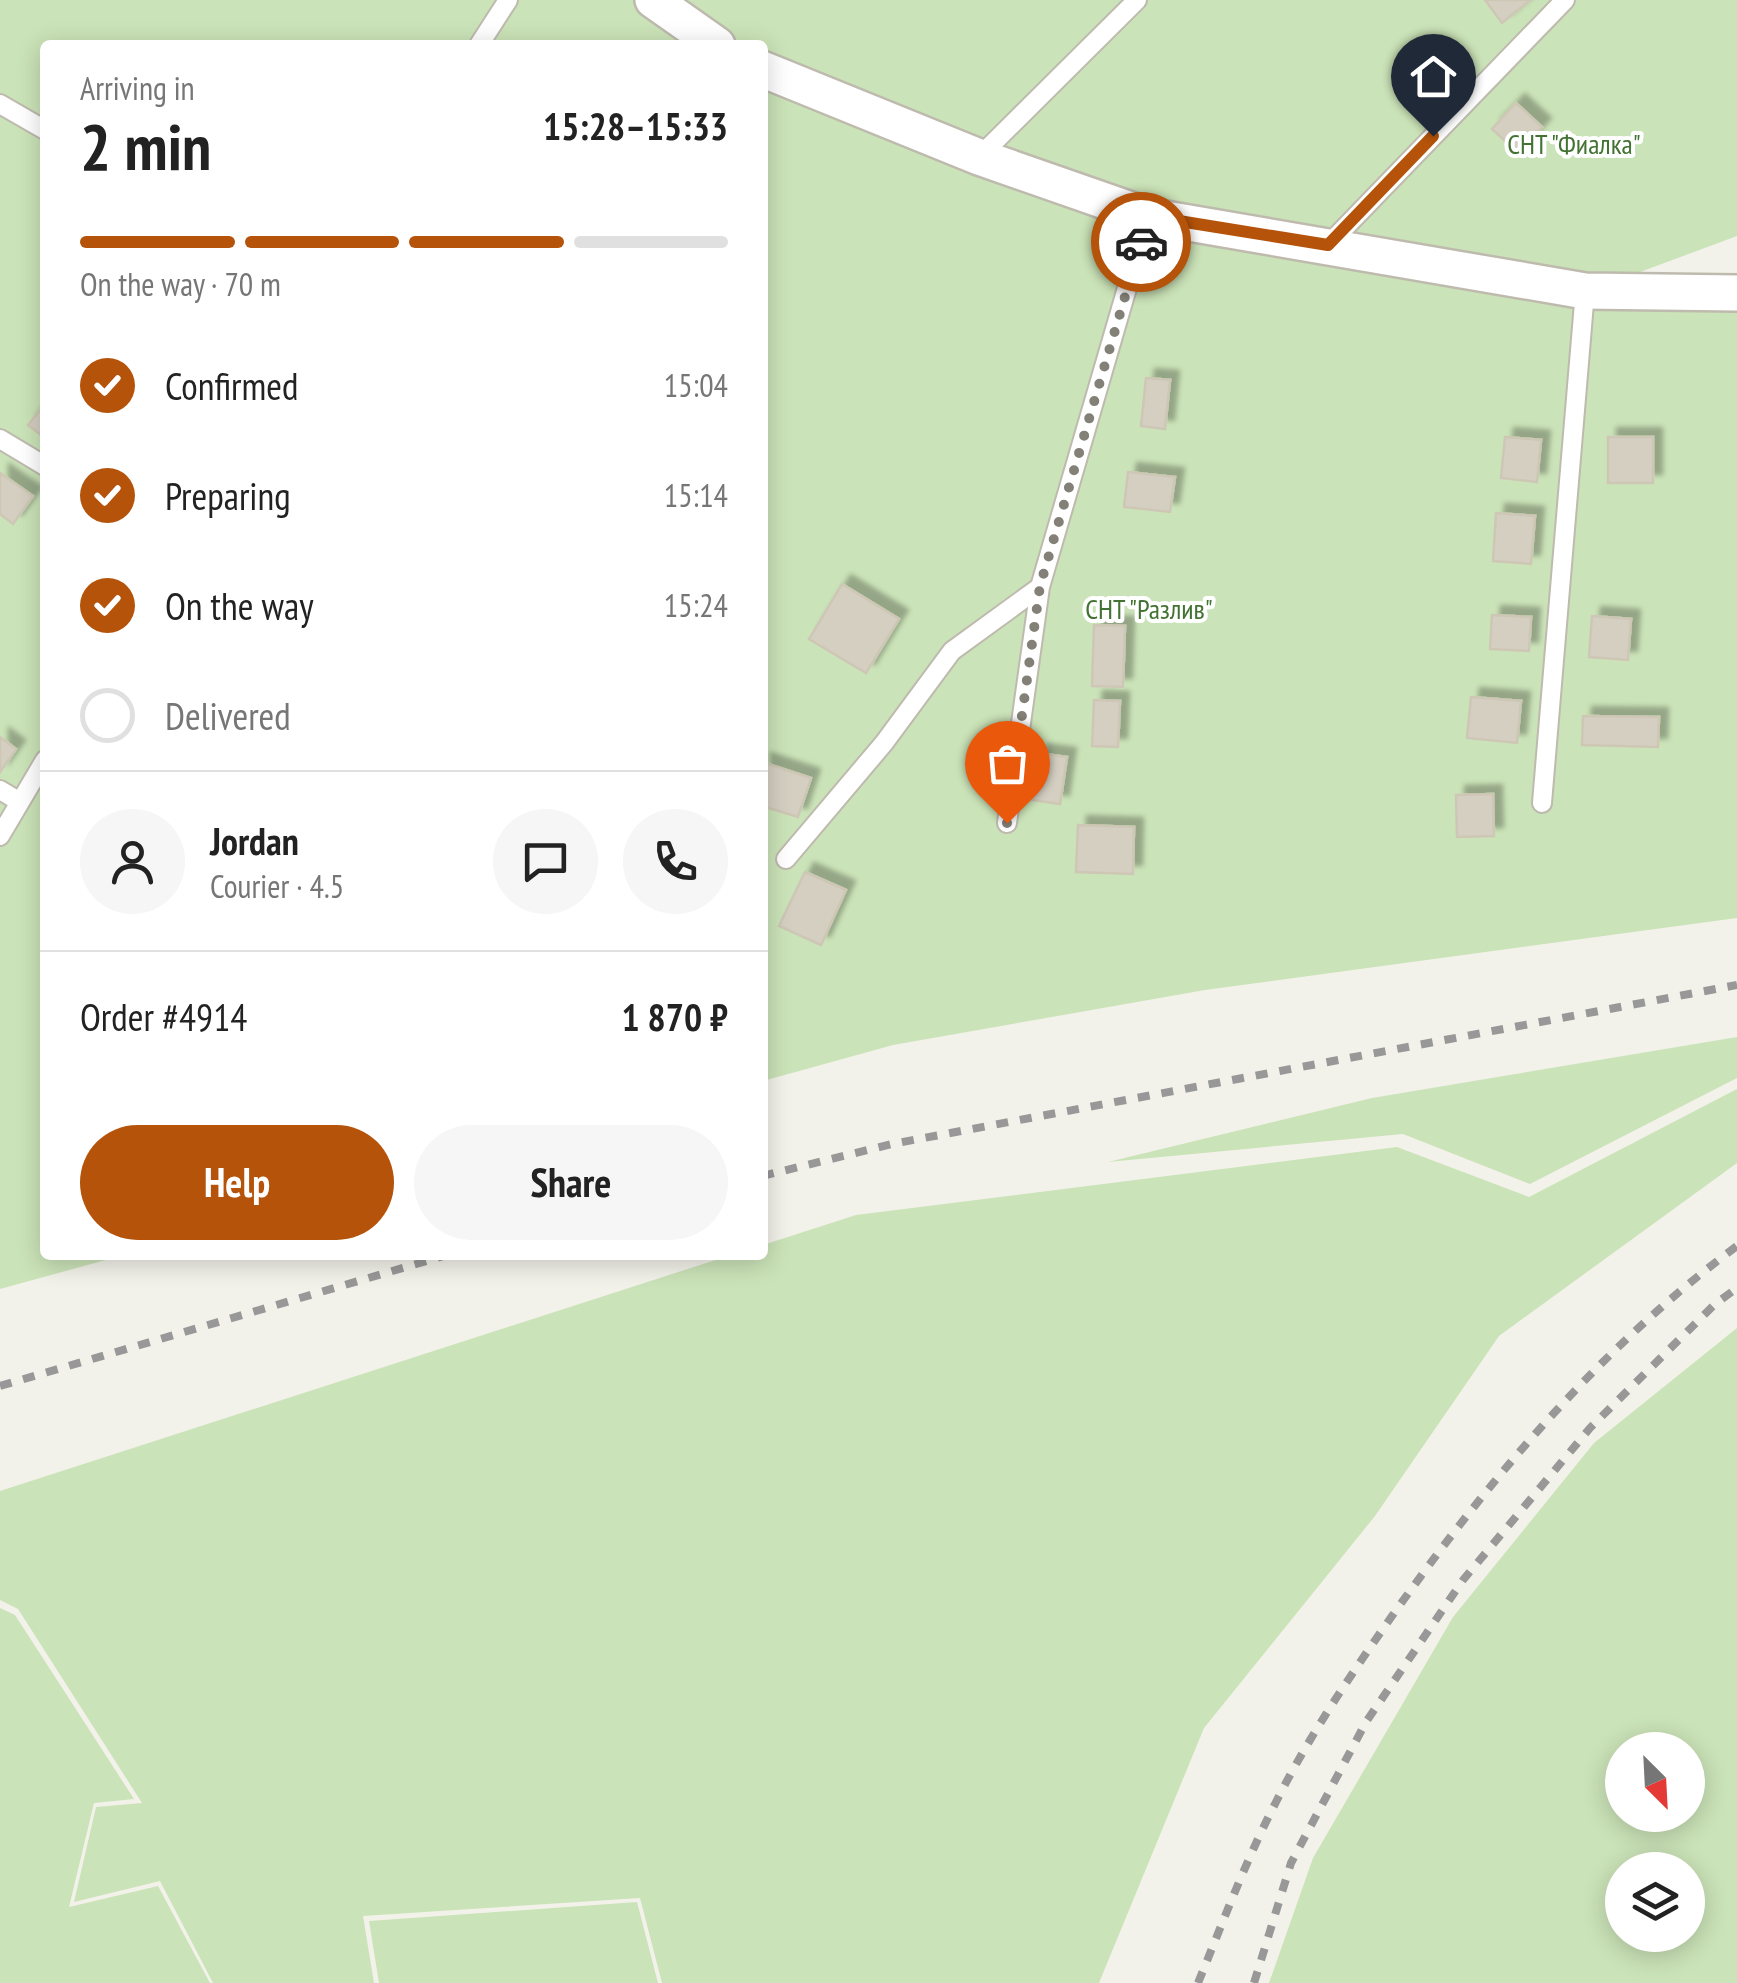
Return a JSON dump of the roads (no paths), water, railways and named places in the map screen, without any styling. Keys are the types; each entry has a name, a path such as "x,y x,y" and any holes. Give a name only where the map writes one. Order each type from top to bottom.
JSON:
{"street":[{"path":"673,5 712,40"},
{"path":"768,71 979,157 1148,216 1585,292 1737,293"}],"lane":[{"path":"483,40 508,0"},
{"path":"979,157 1136,0"},
{"path":"1328,245 1565,0"},
{"path":"0,104 40,127"},
{"path":"1007,823 1040,586 1148,216"},
{"path":"1542,802 1585,292"},
{"path":"0,440 40,463"},
{"path":"786,859 834,806 952,651 1040,586"},
{"path":"0,836 40,768"},
{"path":"0,790 20,802"}],"railway":[{"path":"768,1175 892,1144 1737,985"},
{"path":"1198,1983 1245,1869 1289,1778 1346,1684 1429,1565 1508,1465 1594,1371 1687,1285 1737,1246"},
{"path":"0,1386 430,1260"},
{"path":"1254,1983 1291,1863 1366,1722 1463,1580 1590,1428 1715,1304 1737,1288"}],"park label":[{"name":"СНТ \"Фиалка\"","path":"1574,144"},
{"name":"СНТ \"Разлив\"","path":"1149,609"}]}
